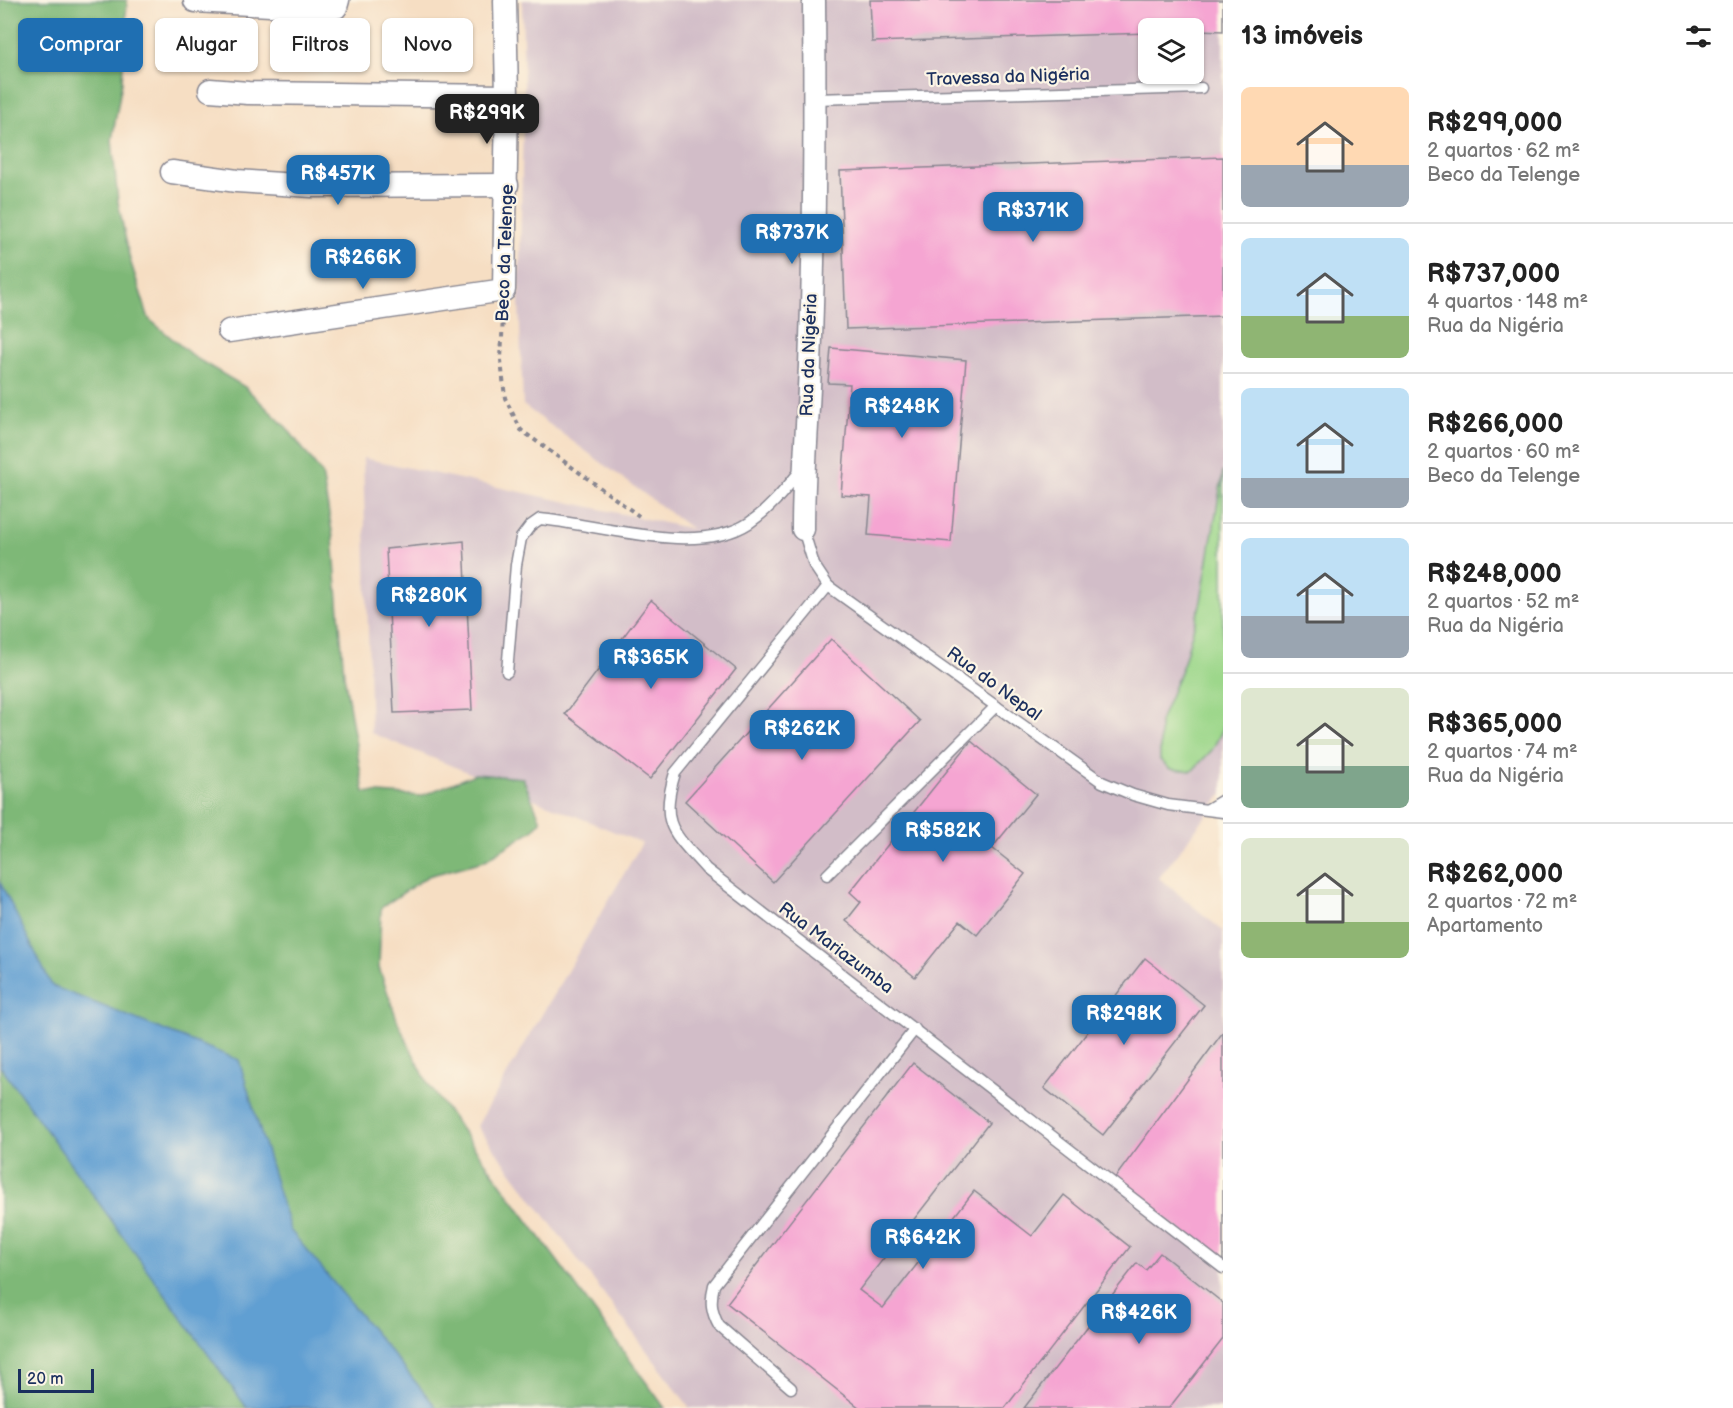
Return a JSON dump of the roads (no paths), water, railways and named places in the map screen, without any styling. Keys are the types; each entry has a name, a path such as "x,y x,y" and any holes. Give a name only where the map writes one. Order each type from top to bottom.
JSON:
{"street":[{"path":"195,1 325,8 336,7 338,0"},
{"name":"Beco da Telenge","path":"228,331 504,290 507,185 505,0"},
{"name":"Rua da Nigéria","path":"803,529 803,468 810,367 815,99 814,0"},
{"path":"210,90 248,93 507,96"},
{"path":"172,172 237,181 312,186 507,185"}],"lane":[{"name":"Travessa da Nigéria","path":"815,99 1201,88"},
{"path":"507,672 516,565 521,538 530,526 540,519 672,539 716,534 747,524 772,505 803,468"},
{"name":"Rua do Nepal","path":"803,529 814,565 828,586 1102,782 1133,795 1168,805 1223,812"},
{"name":"Rua Mariazumba","path":"828,586 675,773 667,798 668,818 676,835 706,869 1223,1268"},
{"path":"827,875 996,705"},
{"path":"1208,809 1223,800"},
{"path":"790,1388 719,1326 712,1314 710,1298 714,1286 915,1029"}],"water":[{"path":"0,882 52,986 239,1060 290,1230 437,1408 247,1408 0,1066"}]}
